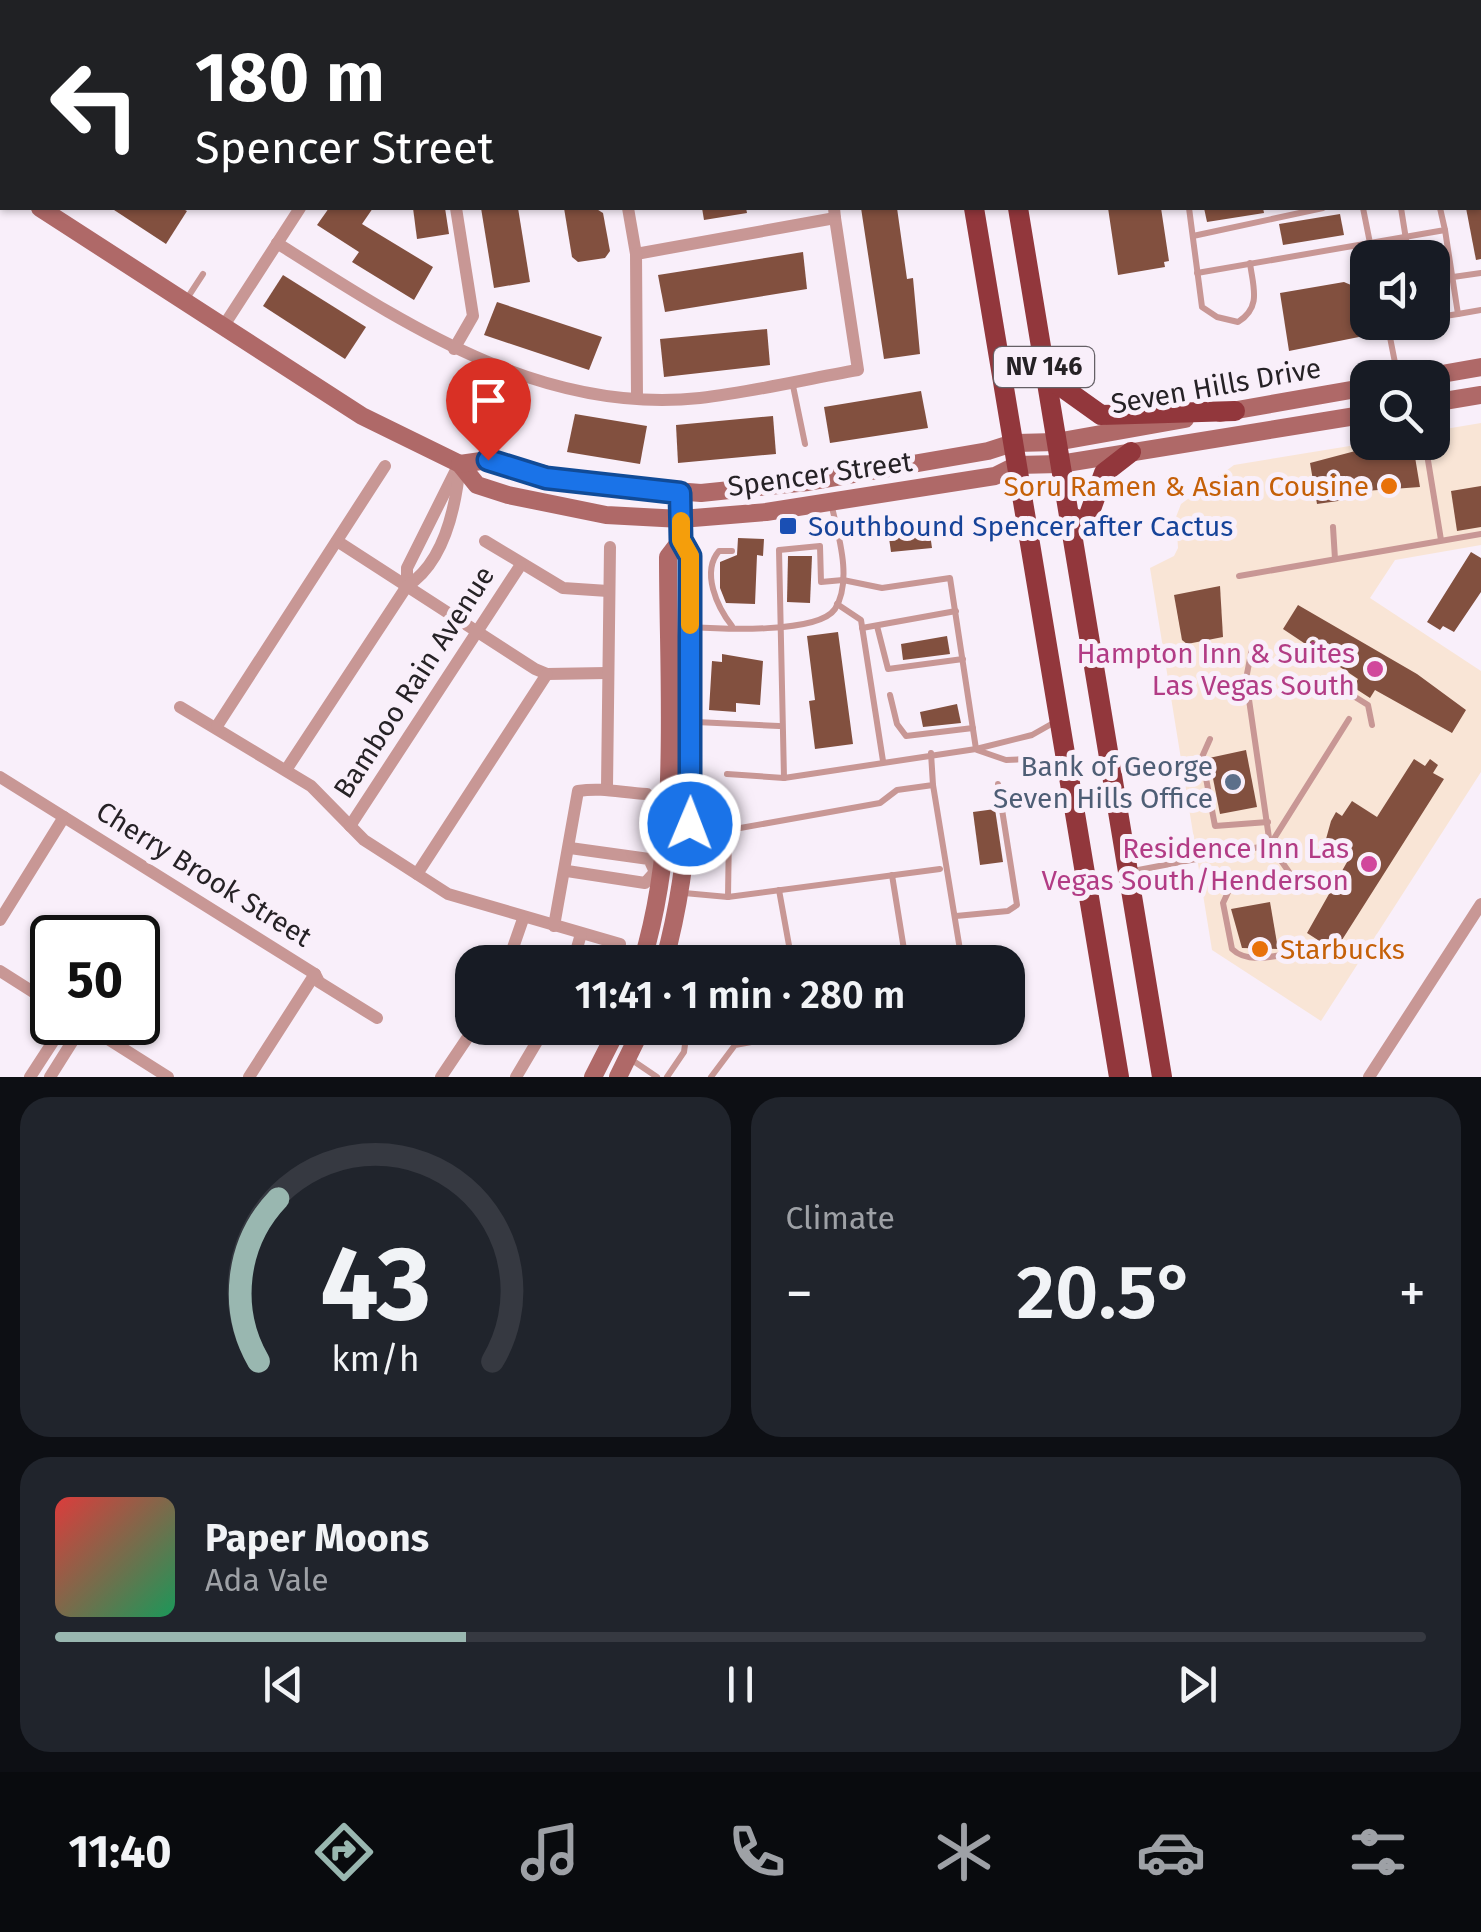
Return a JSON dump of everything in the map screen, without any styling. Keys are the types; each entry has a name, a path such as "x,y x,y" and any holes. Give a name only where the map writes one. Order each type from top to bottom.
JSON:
{"highway":[{"name":"NV 146","path":"974,210 1119,1077"},
{"name":"NV 146","path":"1018,210 1162,1077"},
{"path":"1045,375 1102,416 1234,411"},
{"path":"1069,516 1086,523 1100,480 1131,452"}],"main road":[{"name":"Spencer Street","path":"43,210 362,416 460,464 477,484 538,502 606,515 681,506 988,452 1013,443"},
{"path":"1450,373 1481,367"},
{"name":"Seven Hills Drive","path":"1013,443 1056,442 1350,390"},
{"path":"1450,401 1481,395"},
{"name":"Seven Hills Drive","path":"1018,464 1060,464 1350,417"},
{"name":"Spencer Street","path":"460,464 488,460 546,478 681,506 831,502 995,476 1018,464"},
{"path":"668,945 681,893 691,792 690,556 681,540 681,506"},
{"path":"645,945 659,872 668,558 681,540"},
{"path":"668,650 676,671 680,715 690,721"},
{"path":"659,872 674,858 682,807 691,792"},
{"path":"659,872 670,887 663,945"},
{"path":"593,1077 609,1045"},
{"path":"623,1068 634,1045"}],"street":[{"path":"223,326 299,210"},
{"path":"454,349 473,316 456,210"},
{"path":"628,210 636,254 637,397"},
{"path":"277,243 454,349 545,383 592,394 697,398 858,370 834,213 636,254"},
{"path":"407,586 408,568 460,464"},
{"path":"286,770 407,586 421,577 457,501 460,464"},
{"path":"217,726 385,466"},
{"path":"337,541 547,674 608,672"},
{"path":"485,541 520,566 563,588 608,591"},
{"path":"607,786 610,547"},
{"name":"Bamboo Rain Avenue","path":"350,826 520,566"},
{"path":"417,874 547,674"},
{"path":"180,707 311,786 350,826 417,874 466,901 620,944"},
{"name":"Cherry Brook Street","path":"0,777 316,974 320,982 377,1018"},
{"path":"554,926 567,871 578,791 607,786 619,793 647,794"},
{"path":"0,920 64,817"},
{"path":"567,871 646,882 659,872 650,859 570,848"},
{"path":"1368,1077 1481,904"},
{"path":"514,945 523,919"},
{"path":"578,945 582,934"},
{"path":"0,972 30,990"},
{"path":"249,1077 316,974"},
{"path":"30,1077 50,1045"},
{"path":"54,1072 70,1045"},
{"path":"111,1045 168,1077"},
{"path":"441,1077 463,1045"},
{"path":"516,1077 535,1045"}],"lane":[{"path":"1189,210 1202,307 1217,317 1238,322 1256,303 1250,262"},
{"path":"1192,236 1315,210"},
{"path":"1363,210 1370,240"},
{"path":"1401,210 1407,240"},
{"path":"1440,210 1458,314"},
{"path":"1377,240 1445,230"},
{"path":"1198,273 1350,244"},
{"path":"185,301 202,274"},
{"path":"1452,278 1481,274"},
{"path":"1450,315 1481,310"},
{"path":"792,381 805,444"},
{"path":"1427,460 1441,540"},
{"path":"690,626 780,626 826,618 837,604 843,580 831,502"},
{"path":"1333,527 1335,559"},
{"path":"427,531 443,536"},
{"path":"1239,576 1481,534"},
{"path":"784,778 779,550 820,546 821,582 843,580 882,588 950,578 976,749"},
{"path":"732,551 719,550 713,559 714,600 732,627"},
{"path":"837,604 861,620 883,761"},
{"path":"862,628 956,612"},
{"path":"876,626 888,669 963,659"},
{"path":"1252,648 1246,679 1270,844 1289,872"},
{"path":"1327,694 1347,692 1368,705 1372,724"},
{"path":"890,695 897,724 906,736 973,728"},
{"path":"1128,872 1270,844 1349,719"},
{"path":"726,774 784,778 976,749 1032,734 1059,720"},
{"path":"690,721 780,726"},
{"path":"1210,738 1202,757 1215,826 1268,822"},
{"path":"976,749 1006,760 1031,759 1069,776"},
{"path":"931,753 960,945"},
{"path":"728,897 729,830 880,804 897,790 933,784"},
{"path":"956,916 1008,911 1017,905 998,784"},
{"path":"606,877 610,854"},
{"path":"681,893 728,897 940,869"},
{"path":"892,876 903,945"},
{"path":"1230,888 1223,903 1232,949 1237,954 1247,959 1303,951"},
{"path":"779,890 789,945"},
{"path":"667,1077 685,1045"},
{"path":"711,1077 736,1045"},
{"path":"42,1057 54,1072"},
{"path":"623,1068 657,1077"}],"shaded area":[{"path":"1481,423 1481,545 1395,560 1370,598 1481,671 1481,772 1321,1021 1212,950 1150,568 1174,556 1178,548 1176,517 1181,504 1234,465 1350,446 1350,460 1450,460 1450,428"}],"building":[{"path":"114,210 187,211 166,244"},
{"path":"328,210 372,210 362,224 433,267 414,300 352,262 359,252 317,225"},
{"path":"413,210 445,210 449,234 417,239"},
{"path":"481,210 518,210 530,282 494,288"},
{"path":"564,210 603,213 610,251 605,258 578,262 572,257"},
{"path":"702,210 747,213 704,220"},
{"path":"861,210 897,210 907,279 913,278 920,354 884,359"},
{"path":"1108,210 1161,210 1169,261 1164,262 1165,267 1118,275"},
{"path":"1204,210 1264,213 1207,222"},
{"path":"1466,210 1481,210 1481,259 1476,260"},
{"path":"1340,214 1344,235 1283,245 1279,224"},
{"path":"803,252 807,289 665,312 658,275"},
{"path":"283,275 366,327 345,359 263,306"},
{"path":"1344,282 1350,285 1350,339 1289,351 1280,293"},
{"path":"497,302 602,337 589,370 484,335"},
{"path":"767,329 770,365 664,377 660,339"},
{"path":"921,391 928,428 830,443 824,407"},
{"path":"575,414 647,426 640,464 567,452"},
{"path":"773,416 776,454 678,463 676,425"},
{"path":"1350,452 1350,460 1416,460 1420,487 1351,492 1352,499 1317,504 1310,463"},
{"path":"1481,486 1481,527 1457,531 1451,491"},
{"path":"929,527 932,548 891,552 888,531"},
{"path":"738,538 764,539 763,556 757,555 755,604 726,603 720,588 720,562 737,555"},
{"path":"1471,552 1481,558 1481,592 1454,632 1443,626 1440,630 1427,622"},
{"path":"788,556 812,556 810,603 787,602"},
{"path":"1220,586 1223,637 1187,644 1182,640 1174,595"},
{"name":"Hampton Inn & Suites Las Vegas South","path":"1298,605 1417,674 1466,710 1452,733 1375,690 1370,698 1353,687 1358,679 1283,629"},
{"path":"838,632 853,744 815,749 809,701 815,700 807,636"},
{"path":"947,636 950,654 903,660 901,644"},
{"path":"722,654 763,661 760,705 736,703 736,712 709,710 712,661 722,662"},
{"path":"957,704 961,723 923,727 920,712"},
{"name":"Bank of George Seven Hills Office","path":"1246,750 1257,807 1220,814 1209,758"},
{"name":"Residence Inn Las Vegas South/Henderson","path":"1414,759 1425,766 1430,759 1438,765 1433,773 1444,779 1335,951 1307,933 1351,855 1326,839 1331,821 1336,812 1342,816 1352,801 1377,817"},
{"path":"995,809 1003,862 980,865 973,812"},
{"path":"1270,902 1278,949 1242,948 1231,909"}],"slow traffic":[{"path":"681,521 681,540 690,556 690,625"}],"place":[{"name":"Soru Ramen & Asian Cousine","path":"1389,486"},
{"name":"Southbound Spencer after Cactus","path":"788,526"},
{"name":"Hampton Inn & Suites Las Vegas South","path":"1375,669"},
{"name":"Bank of George Seven Hills Office","path":"1233,782"},
{"name":"Residence Inn Las Vegas South/Henderson","path":"1369,864"},
{"name":"Starbucks","path":"1260,949"}],"route":[{"path":"488,460 546,478 680,493 681,540 690,556 690,824"}]}
